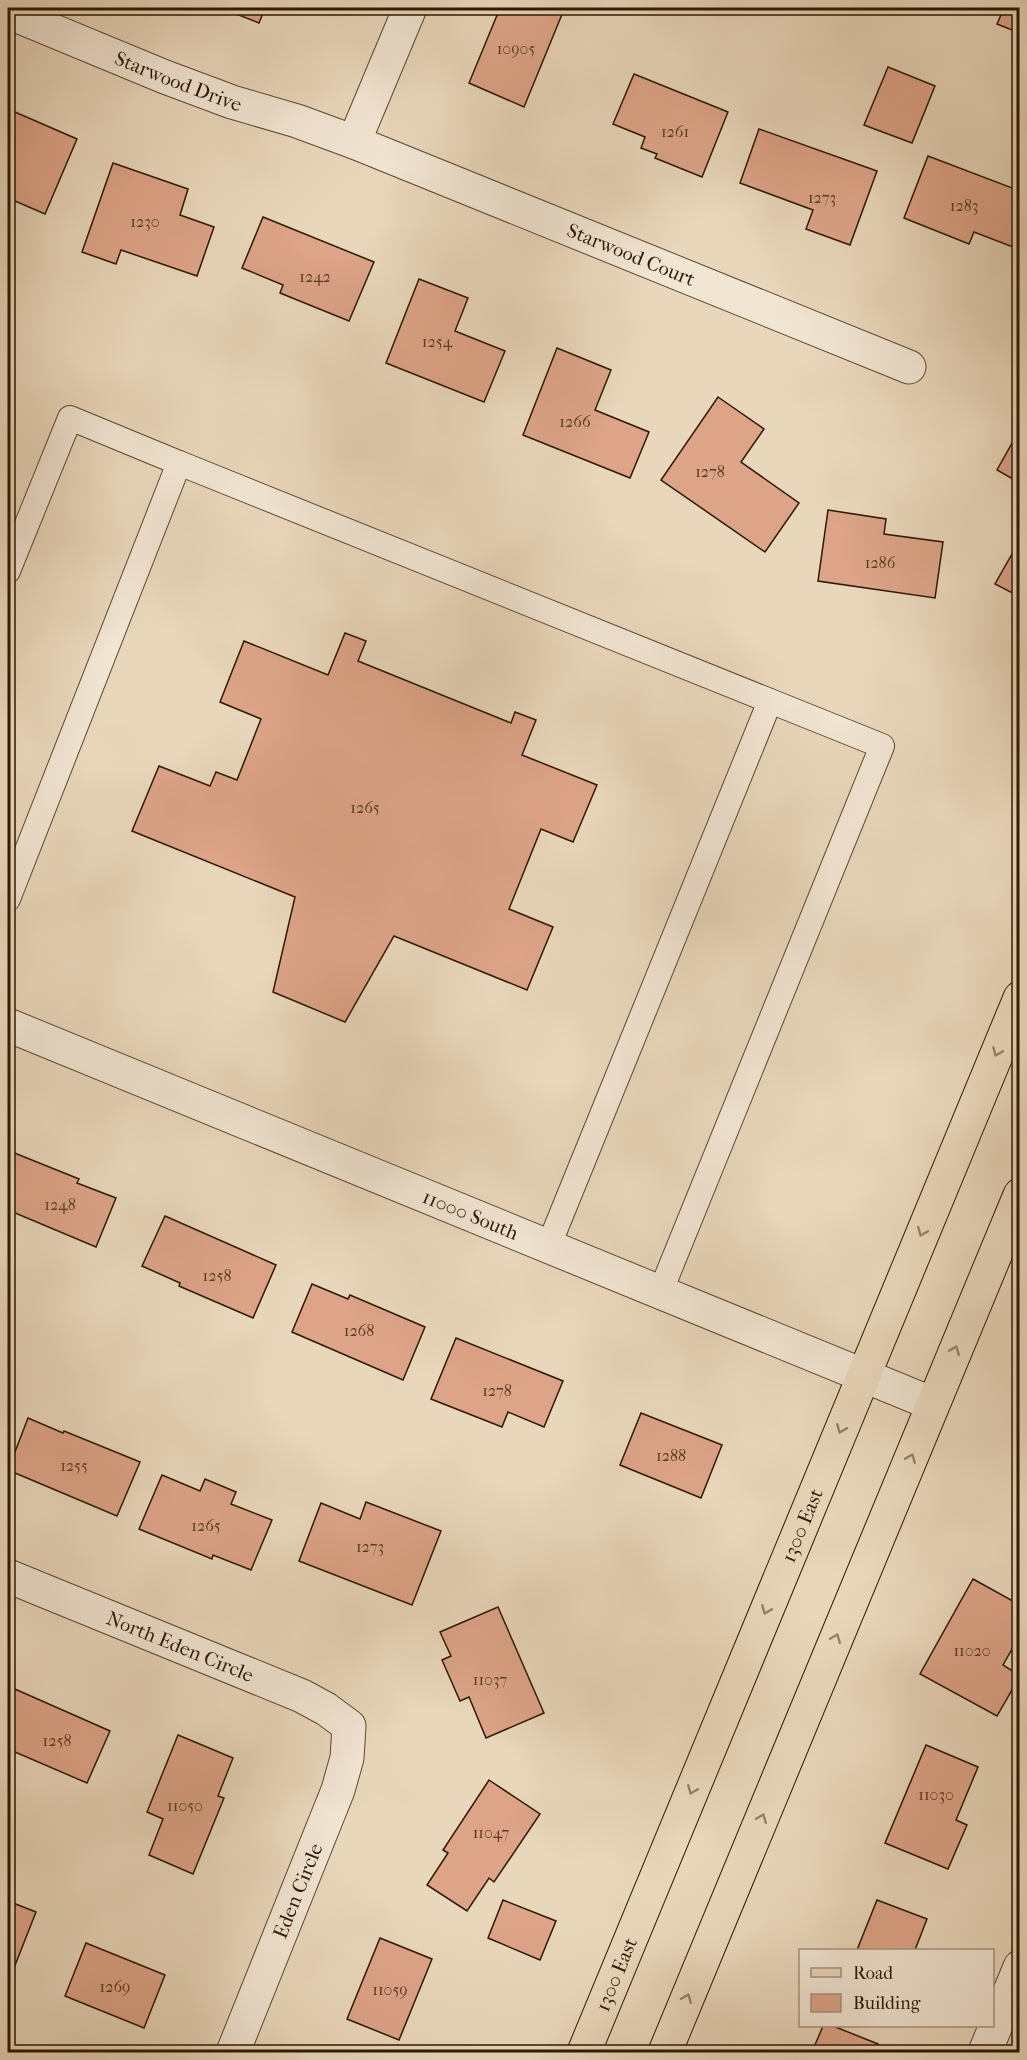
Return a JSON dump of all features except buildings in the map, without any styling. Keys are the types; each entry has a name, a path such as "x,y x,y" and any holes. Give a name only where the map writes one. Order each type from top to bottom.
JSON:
{"main road":[{"name":"1300 East","path":"584,2052 1020,998"},
{"path":"665,2052 1020,1195"}],"street":[{"path":"354,142 410,8"},
{"name":"Starwood Drive","path":"8,12 176,81 354,142"},
{"name":"Starwood Court","path":"354,142 909,367"},
{"name":"11000 South","path":"8,1025 933,1404"},
{"name":"North Eden Circle","path":"8,1576 302,1696 326,1709 349,1726"},
{"name":"Eden Circle","path":"233,2052 338,1790 347,1758 349,1726"},
{"path":"985,2052 1020,1967"}],"lane":[{"path":"8,571 70,418 882,746 660,1293"},
{"path":"8,900 178,462"},
{"path":"549,1245 770,701"}],"path":[{"path":"1020,1396 1018,1406 1020,1415"}]}
